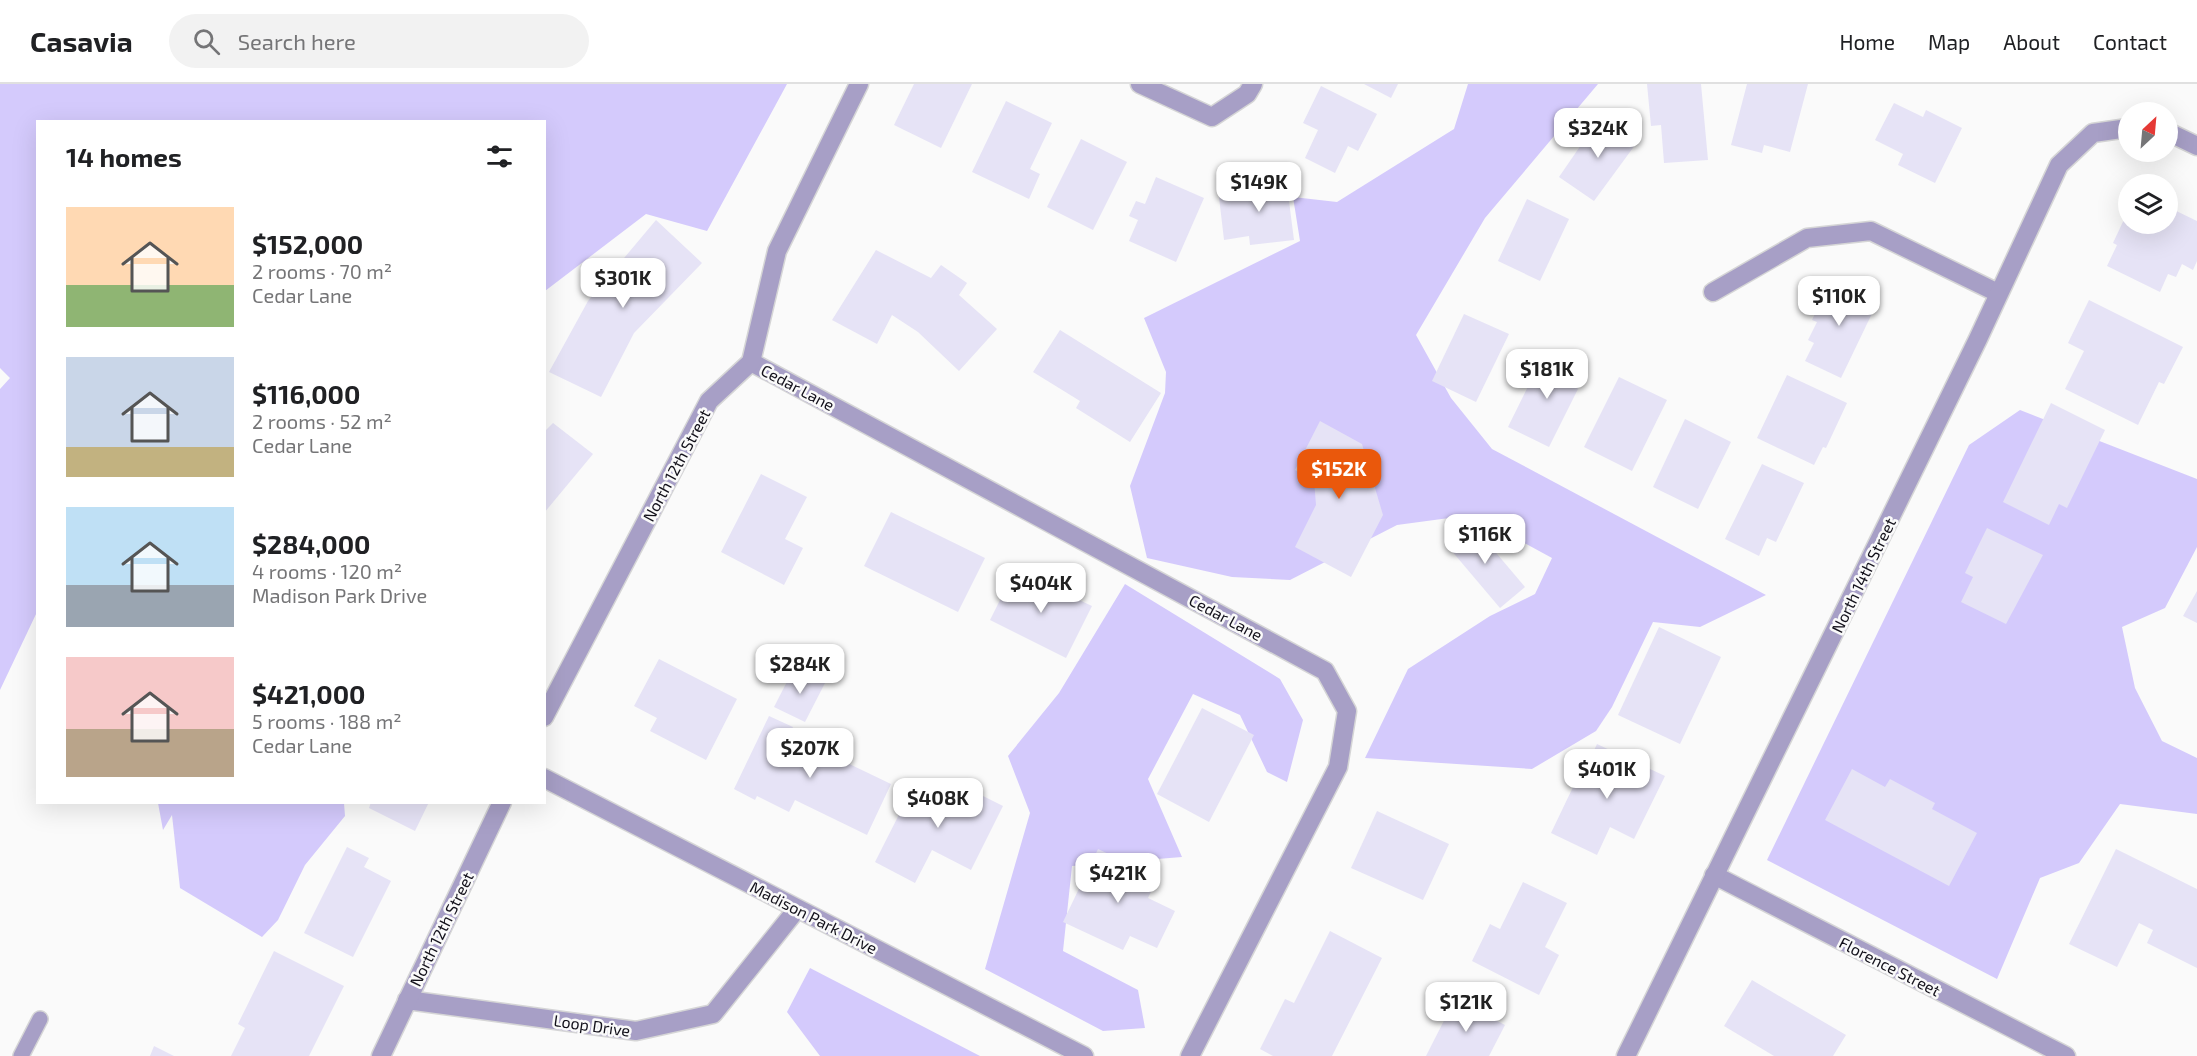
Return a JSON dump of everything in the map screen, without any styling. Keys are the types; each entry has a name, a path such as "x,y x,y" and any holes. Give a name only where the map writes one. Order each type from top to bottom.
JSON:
{"street":[{"path":"751,362 777,251 859,84"},
{"path":"1140,84 1212,117 1247,93 1253,84"},
{"name":"North 14th Street","path":"1626,1056 1978,339 2059,165 2093,133 2118,129"},
{"path":"2178,137 2197,146"},
{"path":"1713,292 1807,238 1871,231 1998,293"},
{"name":"North 12th Street","path":"546,713 709,401 751,362"},
{"name":"Cedar Lane","path":"751,362 1325,671 1347,711 1338,767 1190,1056"},
{"name":"Madison Park Drive","path":"546,779 1084,1056"},
{"name":"North 12th Street","path":"381,1056 501,804"},
{"name":"Florence Street","path":"1714,875 2066,1056"},
{"name":"Loop Drive","path":"407,1000 636,1031 713,1014 797,909"}],"lane":[{"path":"21,1056 40,1018"}],"shaded area":[{"path":"0,84 787,84 707,231 646,214 546,290 546,120 36,120 36,614 0,690 0,389 10,378 0,368"},
{"path":"1468,84 1598,84 1485,218 1416,335 1451,398 1492,449 1766,595 1700,627 1653,622 1612,707 1596,731 1532,769 1365,758 1408,669 1490,616 1535,594 1552,558 1488,523 1464,516 1397,525 1290,580 1232,577 1147,558 1130,486 1165,393 1166,372 1144,318 1300,241 1293,197 1337,202 1454,129"},
{"path":"2020,410 2197,479 2197,547 2165,608 2122,627 2135,688 2162,741 2197,758 2197,814 2120,804 2079,863 2040,878 1997,979 1767,860 1969,445"},
{"path":"1125,584 1280,679 1303,720 1287,782 1267,772 1240,715 1193,694 1148,779 1182,857 1072,866 1063,951 1138,990 1145,1028 1103,1031 985,969 1030,813 1008,756 1059,693"},
{"path":"158,804 344,804 345,816 305,865 278,920 262,937 180,888 172,815 163,830"},
{"path":"810,968 980,1056 820,1056 787,1012"}],"building":[{"path":"914,84 972,84 941,148 894,125"},
{"path":"1364,84 1398,84 1391,98"},
{"path":"1647,84 1701,84 1708,160 1664,163 1661,125 1651,126"},
{"path":"1747,84 1808,84 1790,152 1764,145 1762,153 1731,145"},
{"path":"1321,86 1377,114 1358,151 1348,146 1335,173 1305,158 1318,130 1303,123"},
{"path":"1006,101 1052,123 1030,169 1040,174 1029,199 972,172"},
{"path":"1894,103 1923,117 1926,110 1962,128 1935,183 1898,165 1903,154 1875,140"},
{"path":"1601,116 1638,141 1594,201 1559,177"},
{"path":"1081,139 1127,162 1093,230 1047,207"},
{"path":"1156,177 1204,198 1176,262 1129,241 1138,220 1129,216 1136,201 1145,204"},
{"path":"1286,178 1294,240 1250,245 1249,236 1224,240 1219,197 1246,193 1245,183"},
{"path":"1527,199 1569,219 1540,281 1498,261"},
{"path":"2178,212 2197,221 2197,261 2193,270 2182,264 2176,277 2168,274 2160,292 2107,266 2117,245 2113,243 2118,232 2178,234"},
{"path":"656,220 702,263 634,333 601,397 549,372 588,301"},
{"path":"876,250 931,278 941,265 967,283 959,295 997,329 959,371 918,332 892,315 877,344 832,320"},
{"path":"1832,279 1878,301 1841,378 1805,361 1814,343 1808,340 1817,322 1812,320"},
{"path":"2089,300 2183,347 2164,384 2159,382 2138,425 2065,389 2084,351 2068,343"},
{"path":"1464,314 1509,334 1476,402 1432,381"},
{"path":"1060,330 1161,393 1130,442 1076,408 1080,401 1033,372"},
{"path":"1545,352 1584,372 1549,447 1508,427"},
{"path":"1787,375 1847,403 1826,448 1823,447 1814,465 1757,438"},
{"path":"1619,377 1667,400 1632,471 1584,447"},
{"path":"2051,403 2105,430 2067,508 2059,504 2049,525 2003,502"},
{"path":"1685,419 1731,442 1698,509 1653,487"},
{"path":"1320,421 1362,444 1383,515 1351,577 1295,547 1316,505 1314,480 1295,470"},
{"path":"553,423 593,454 546,511 546,430"},
{"path":"1762,464 1804,483 1776,542 1767,538 1759,556 1725,539"},
{"path":"761,474 807,497 785,539 803,548 784,585 721,552"},
{"path":"891,512 985,558 958,612 864,566"},
{"path":"1470,522 1525,587 1500,608 1445,543"},
{"path":"1987,528 2043,555 2006,624 1961,602 1973,577 1965,573"},
{"path":"1015,570 1092,606 1066,658 990,620"},
{"path":"2197,591 2197,623 2183,616"},
{"path":"1659,627 1721,657 1680,744 1618,715"},
{"path":"659,659 737,699 706,760 650,731 657,718 634,706"},
{"path":"794,668 825,683 805,722 774,707"},
{"path":"1202,708 1254,735 1209,822 1157,794"},
{"path":"769,716 793,727 789,735 891,784 867,835 795,800 789,812 757,796 755,800 734,789"},
{"path":"1597,744 1665,776 1634,839 1610,827 1597,855 1551,833 1574,785 1577,787"},
{"path":"1852,769 1885,787 1890,779 1935,803 1932,809 1977,833 1949,886 1825,820"},
{"path":"916,781 948,797 955,782 1003,806 971,870 932,850 915,883 875,862"},
{"path":"370,804 428,804 415,831 369,808"},
{"path":"1377,811 1449,844 1423,900 1351,868"},
{"path":"347,847 369,858 364,867 391,881 353,957 304,933"},
{"path":"1098,849 1158,877 1148,898 1175,911 1157,948 1130,936 1123,950 1063,922"},
{"path":"2116,849 2197,889 2197,968 2147,943 2153,930 2139,923 2117,967 2069,944"},
{"path":"1523,882 1567,903 1545,947 1559,955 1539,995 1472,961 1490,924 1500,929"},
{"path":"1330,931 1382,958 1332,1056 1273,1056 1260,1049 1285,999 1294,1003"},
{"path":"274,951 344,986 309,1056 231,1056 245,1028 238,1024"},
{"path":"1752,980 1846,1035 1833,1056 1774,1056 1724,1026"},
{"path":"1455,999 1505,1025 1489,1056 1426,1056"},
{"path":"154,1046 174,1056 150,1056"}]}
